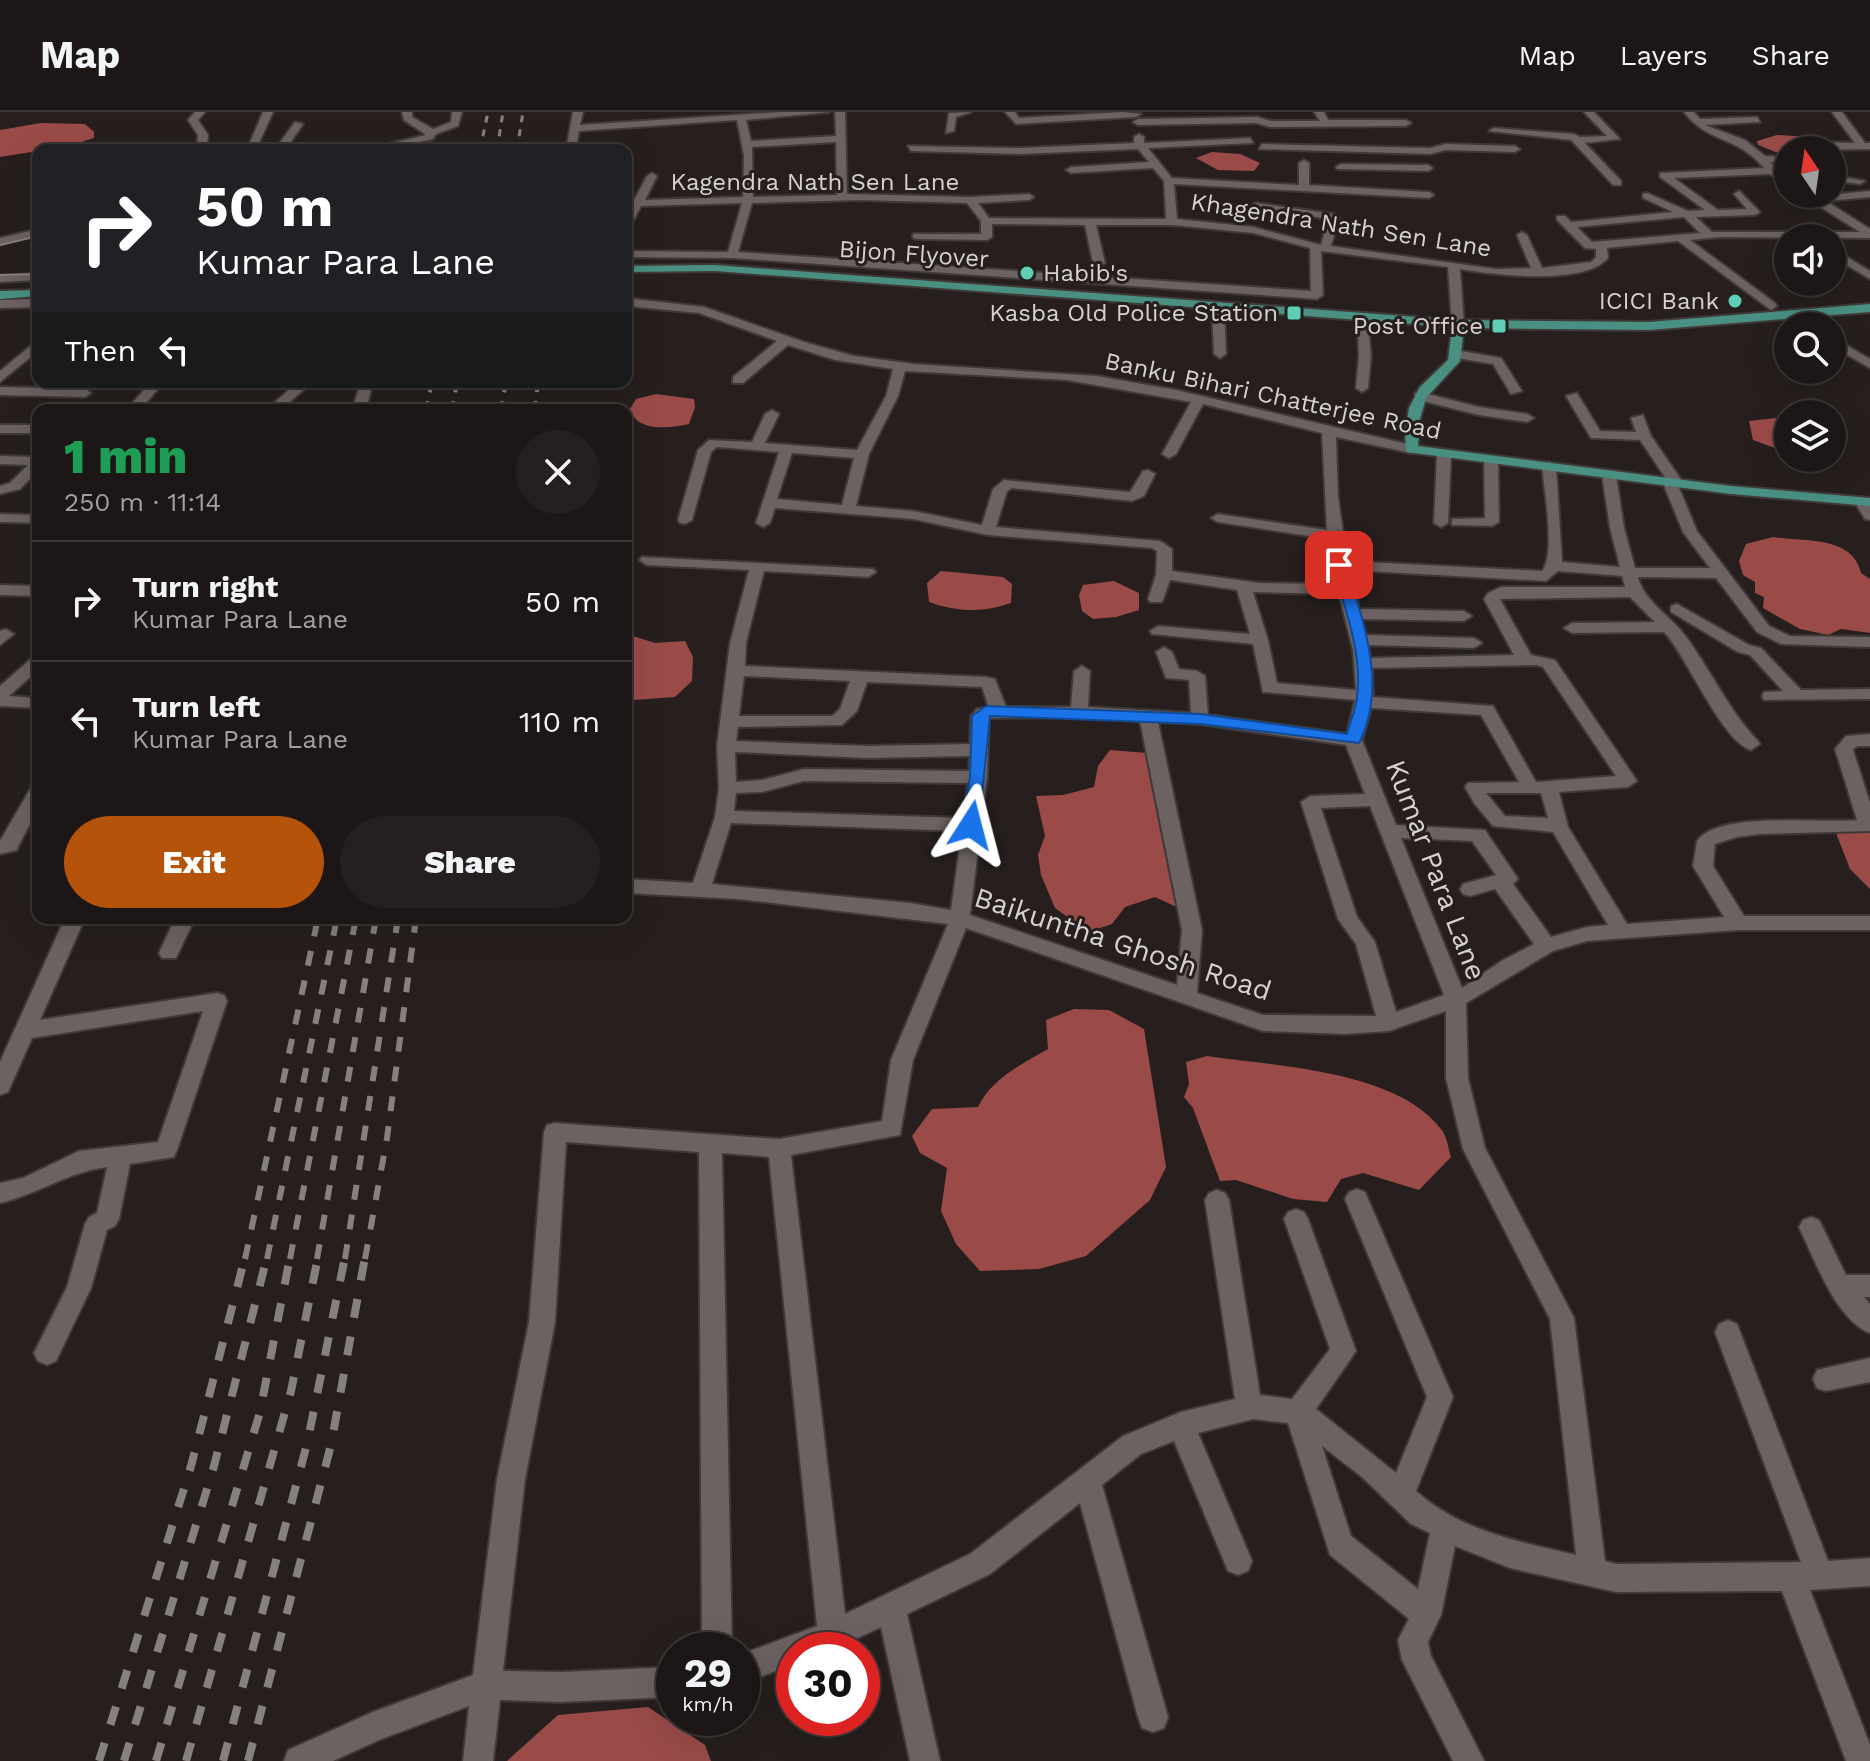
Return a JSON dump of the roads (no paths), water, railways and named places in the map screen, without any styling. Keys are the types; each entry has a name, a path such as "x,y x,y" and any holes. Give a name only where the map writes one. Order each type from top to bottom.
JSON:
{"main road":[{"name":"Bijon Flyover","path":"632,262 718,261 1213,304"},
{"name":"Bijon Flyover","path":"632,269 715,268 1213,304 1246,301 1458,320"},
{"path":"0,287 32,286"},
{"path":"0,295 32,293"},
{"path":"1458,320 1640,317 1870,299"},
{"path":"1213,304 1361,318 1649,326 1774,315"},
{"path":"1817,312 1870,308"},
{"path":"1411,449 1412,411 1426,384 1454,361 1458,320"},
{"name":"Banku Bihari Chatterjee Road","path":"1411,449 1673,483 1866,502"}],"street":[{"path":"200,112 193,120 203,135 202,144"},
{"path":"407,112 407,118 431,134"},
{"path":"394,144 455,124 457,112"},
{"path":"572,144 578,112"},
{"path":"574,128 824,112"},
{"path":"840,112 842,198"},
{"path":"949,131 952,115 966,112"},
{"path":"1010,112 1016,121 1026,124 1080,115 1257,120 1270,124 1406,123"},
{"path":"1319,112 1350,192"},
{"path":"1494,131 1565,135 1581,140 1615,139 1589,112"},
{"path":"1689,112 1704,132 1741,141 1774,173"},
{"path":"1837,112 1866,146"},
{"path":"254,144 267,113 280,113"},
{"path":"1080,115 1085,147"},
{"path":"1137,116 1139,144 1169,181 1172,222"},
{"path":"732,255 753,183 741,117"},
{"path":"1697,122 1757,120"},
{"path":"287,144 298,124"},
{"path":"748,144 842,139"},
{"path":"988,140 1001,139"},
{"path":"1581,140 1617,183"},
{"path":"911,148 1020,151 1250,141"},
{"path":"1846,146 1866,146"},
{"path":"1262,147 1430,151 1446,147 1515,149"},
{"path":"1762,159 1774,159"},
{"path":"1304,163 1304,190"},
{"path":"1071,170 1157,165"},
{"path":"1341,167 1428,168"},
{"path":"1715,213 1664,175 1771,171"},
{"path":"632,216 652,176"},
{"path":"1846,180 1860,181"},
{"path":"1169,181 1429,195"},
{"path":"1739,194 1755,212 1563,221 1589,246 1709,235 1774,236"},
{"path":"1846,195 1870,194"},
{"path":"1647,196 1687,214 1709,235"},
{"path":"970,200 1029,197"},
{"name":"Kagendra Nath Sen Lane","path":"640,203 842,198 970,200 986,221 1172,222"},
{"path":"632,254 732,255 1317,295 1320,247 1334,217 1256,206"},
{"path":"1830,208 1870,235"},
{"path":"1848,218 1870,217"},
{"path":"917,236 987,237 986,221"},
{"path":"1090,221 1099,263"},
{"name":"Khagendra Nath Sen Lane","path":"1172,222 1253,230 1320,247 1496,272 1564,271 1595,265 1602,258 1601,245"},
{"path":"0,241 32,233"},
{"path":"1522,235 1538,271"},
{"path":"1846,236 1870,235"},
{"path":"1679,237 1771,306"},
{"path":"1846,260 1870,276"},
{"path":"1454,267 1458,320"},
{"path":"0,279 32,277"},
{"path":"0,318 15,303"},
{"path":"0,304 32,303"},
{"name":"Banku Bihari Chatterjee Road","path":"632,303 708,311 785,341 853,360 1082,378 1155,389 1329,433 1411,449"},
{"path":"1213,304 1220,354"},
{"path":"1361,318 1365,355 1362,388"},
{"path":"738,380 785,341"},
{"path":"0,378 32,349"},
{"path":"1846,349 1870,364"},
{"path":"1455,354 1497,361 1516,391"},
{"path":"848,508 862,454 892,396 900,366"},
{"path":"138,404 153,388"},
{"path":"280,404 299,388"},
{"path":"0,391 85,393"},
{"path":"1420,396 1479,411 1527,418"},
{"path":"1572,396 1596,435 1644,436"},
{"path":"1169,454 1198,401"},
{"path":"758,444 772,414"},
{"path":"1638,418 1644,436 1673,483 1688,527 1763,629 1779,639 1870,642"},
{"path":"0,429 32,429"},
{"name":"Kumar Para Lane","path":"1329,433 1329,489 1339,565 1354,614 1363,663 1364,699 1353,740 1444,977 1456,1000 1457,1078 1474,1149 1562,1318 1592,1573"},
{"path":"685,520 707,447 719,442 862,454"},
{"path":"763,523 787,447"},
{"path":"1441,523 1444,454"},
{"path":"0,460 32,462"},
{"path":"1457,522 1492,522 1491,460"},
{"path":"1339,565 1546,576 1554,566 1556,551 1549,466"},
{"path":"0,490 15,486 32,468"},
{"path":"988,531 1000,489 1009,483 1132,497 1139,493 1148,474"},
{"path":"1609,475 1627,572 1634,592 1681,642 1730,721 1751,744"},
{"path":"1866,502 1870,516"},
{"path":"769,503 913,515 988,531 1155,544 1165,549 1164,575 1156,599"},
{"path":"0,518 32,519"},
{"path":"1218,518 1335,536"},
{"path":"647,560 868,572"},
{"path":"701,889 724,817 728,788 723,763 730,722 730,694 737,671 738,643 758,566"},
{"path":"1554,566 1627,572 1721,573"},
{"path":"1164,575 1244,586 1346,589"},
{"path":"1244,586 1260,640 1269,688 1487,710 1540,788 1559,827 1621,931"},
{"path":"0,590 32,591"},
{"path":"1525,660 1492,599 1494,596 1501,592 1634,592"},
{"path":"1677,609 1744,649 1755,651 1796,695"},
{"path":"1354,614 1464,616"},
{"path":"1572,628 1668,627"},
{"path":"1158,631 1260,640"},
{"path":"1360,640 1474,643"},
{"path":"1164,652 1172,674 1197,676 1200,719"},
{"path":"1363,663 1539,660 1549,664 1628,779 1540,788 1474,787 1500,822"},
{"path":"1,701 32,667"},
{"path":"478,1761 511,1479 542,1322 555,1132 779,1148 892,1128 902,1060 960,919 978,777 981,714 999,711 989,683 737,671"},
{"path":"1079,712 1082,671"},
{"path":"730,722 836,721 848,711 861,675"},
{"path":"1770,696 1870,694"},
{"path":"1,701 32,703"},
{"name":"Kumar Para Lane","path":"999,711 1200,719 1353,740"},
{"path":"1148,717 1192,930 1186,998"},
{"path":"1738,923 1703,866 1706,841 1720,834 1785,827 1864,826 1867,823 1844,749 1852,740 1870,740"},
{"path":"726,746 867,752 978,750"},
{"path":"728,788 762,786 804,775 978,777"},
{"path":"1378,800 1310,802 1348,919 1365,942 1389,1023"},
{"path":"0,848 10,845 32,802"},
{"path":"724,817 971,825"},
{"path":"1390,831 1478,835 1500,822 1537,822 1559,827"},
{"path":"1470,889 1508,879 1478,835"},
{"path":"1500,881 1546,946"},
{"name":"Baikuntha Ghosh Road","path":"632,886 701,889 910,910 960,919 1263,1023 1345,1026 1389,1023 1456,1000 1546,946 1587,934 1738,923 1870,923"},
{"path":"0,1086 14,1042 72,924"},
{"path":"169,953 182,924"},
{"path":"0,1193 27,1187 79,1161 166,1150 217,1001 14,1042"},
{"path":"710,1145 717,1632"},
{"path":"779,1148 802,1346 817,1526 833,1632"},
{"path":"47,1353 79,1288 97,1224 107,1219 120,1158"},
{"path":"1357,1199 1440,1397 1401,1495"},
{"path":"1217,1200 1249,1407"},
{"path":"1296,1219 1343,1351 1298,1412"},
{"path":"1811,1227 1839,1286 1870,1322"},
{"path":"1839,1286 1870,1286"},
{"path":"1728,1332 1820,1576"},
{"path":"1826,1379 1870,1370"},
{"path":"840,1632 980,1564 1132,1445 1181,1425 1249,1407 1298,1412 1372,1468 1421,1514 1482,1545 1510,1554 1616,1578 1820,1576 1870,1572"},
{"path":"1298,1412 1340,1545 1427,1615"},
{"path":"1181,1425 1238,1561"},
{"path":"1087,1479 1153,1717"},
{"path":"1445,1526 1427,1615 1413,1640 1417,1660 1469,1761"},
{"path":"1790,1574 1861,1761"},
{"path":"892,1609 925,1761"},
{"path":"299,1761 373,1727 486,1685 550,1687 656,1683"}],"tram line":[{"path":"0,245 32,237"},
{"path":"0,275 32,274"}],"railway":[{"path":"481,144 488,112"},
{"path":"498,144 503,112"},
{"path":"518,144 523,112"},
{"path":"427,404 431,388"},
{"path":"453,404 456,388"},
{"path":"502,404 505,388"},
{"path":"536,404 537,388"},
{"path":"245,1259 317,924"},
{"path":"267,1259 336,924"},
{"path":"290,1259 355,924"},
{"path":"317,1259 375,924"},
{"path":"345,1259 397,924"},
{"path":"365,1259 387,1138 415,924"},
{"path":"99,1761 191,1466 245,1257"},
{"path":"124,1761 214,1466 267,1257"},
{"path":"156,1761 260,1412 290,1257"},
{"path":"186,1761 291,1391 318,1257"},
{"path":"223,1761 307,1444 345,1257"},
{"path":"248,1761 331,1445 365,1257"}],"place":[{"name":"Habib's","path":"1027,273"},
{"name":"ICICI Bank","path":"1735,301"},
{"name":"Kasba Old Police Station","path":"1294,313"},
{"name":"Post Office","path":"1499,326"}]}
